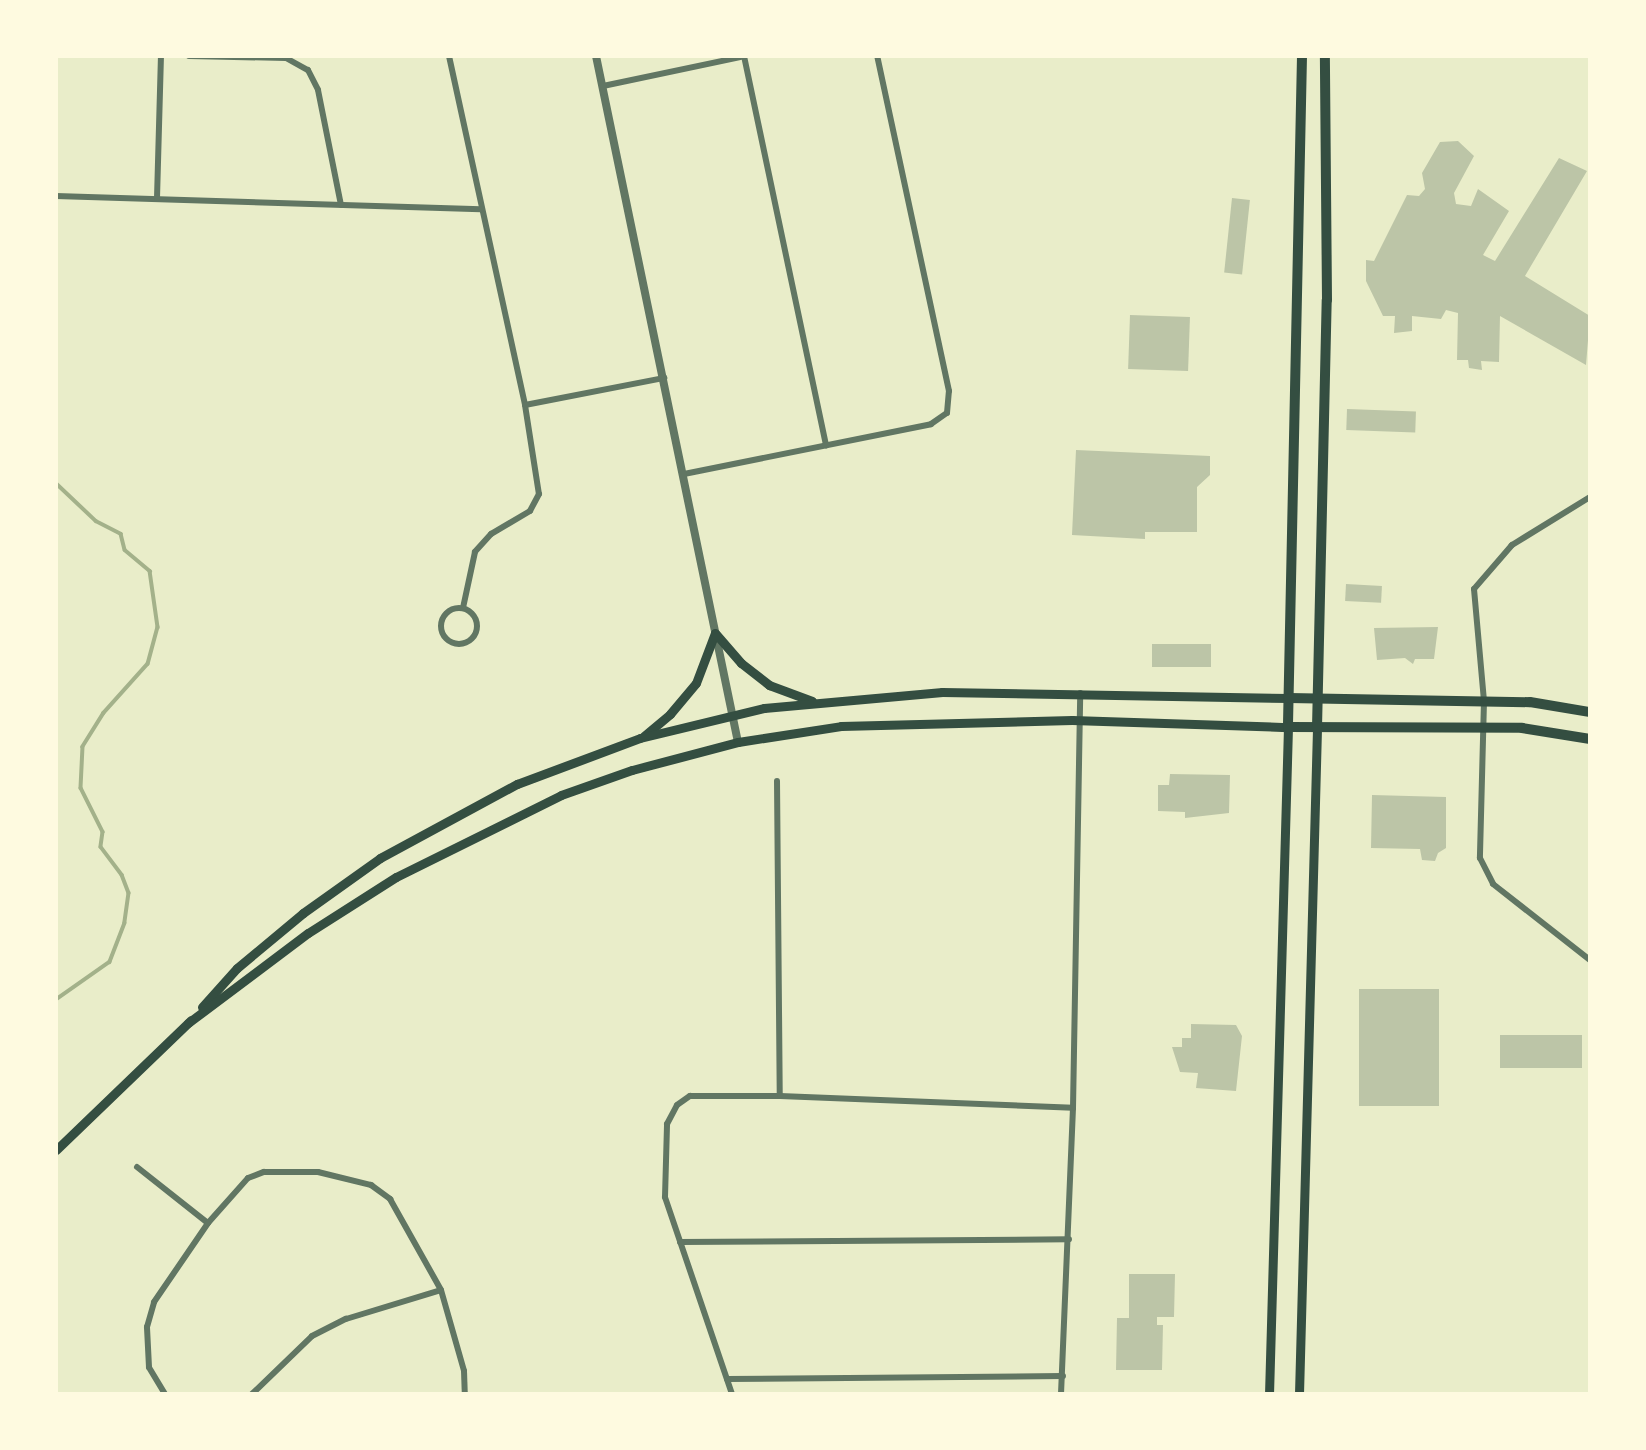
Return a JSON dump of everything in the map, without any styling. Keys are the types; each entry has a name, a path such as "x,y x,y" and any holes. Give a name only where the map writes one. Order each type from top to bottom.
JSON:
{"main road":[{"path":"1269,1394 1289,698 1302,56"},
{"path":"1298,1394 1327,300 1325,56"},
{"path":"640,738 670,714 696,683 715,633 741,663 769,685 813,702"},
{"path":"56,1150 188,1023 237,968 303,913 380,858 517,784 640,738 731,715 813,702 942,692 1484,701 1590,712"},
{"path":"188,1023 308,933 396,877 479,833 561,795 632,770 738,742 841,726 1079,720 1317,728 1482,727 1562,732 1590,739"}],"street":[{"path":"158,198 161,56"},
{"path":"188,56 286,58 308,70 318,90 341,205"},
{"path":"449,56 525,405 538,483 537,504 491,534 475,552 463,608"},
{"path":"596,56 738,742"},
{"path":"603,86 744,56 826,445"},
{"path":"684,474 931,424 941,420 951,403 877,56"},
{"path":"56,196 481,209"},
{"path":"525,405 664,378"},
{"path":"1590,497 1512,545 1474,589 1484,701 1480,858 1493,884 1590,960"},
{"path":"463,608 474,616 477,628 472,639 455,643 442,631 442,619 451,610 463,608"},
{"path":"1060,1394 1063,1376 1073,1108 1080,693"},
{"path":"777,781 780,1096"},
{"path":"732,1394 665,1197 667,1124 677,1105 690,1096 780,1096 1073,1108"},
{"path":"137,1167 208,1223"},
{"path":"165,1394 149,1367 147,1327 154,1302 208,1223 248,1178 264,1172 318,1172 371,1185 390,1199 440,1290 464,1371 465,1394"},
{"path":"681,1242 1069,1239"},
{"path":"252,1394 312,1336 346,1318 440,1290"},
{"path":"727,1379 1063,1376"}],"building":[{"path":"1458,141 1474,156 1454,193 1456,204 1471,206 1478,189 1509,211 1483,255 1495,261 1559,158 1587,171 1525,276 1590,316 1586,365 1500,316 1499,362 1481,361 1482,370 1469,368 1468,360 1457,360 1458,313 1446,310 1441,319 1412,316 1412,331 1394,333 1395,316 1383,316 1366,281 1366,260 1374,261 1407,195 1419,196 1425,189 1422,173 1440,142"},
{"path":"1232,198 1250,200 1242,274 1224,273"},
{"path":"1130,315 1190,317 1188,371 1128,369"},
{"path":"1347,409 1416,411 1415,432 1346,430"},
{"path":"1076,450 1210,456 1210,475 1197,487 1197,532 1145,532 1145,539 1072,535"},
{"path":"1346,584 1382,586 1381,603 1345,601"},
{"path":"1438,627 1434,659 1415,659 1413,664 1405,658 1377,660 1374,628"},
{"path":"1152,644 1211,644 1211,667 1152,667"},
{"path":"1170,774 1230,775 1229,813 1185,818 1185,812 1158,811 1158,785 1169,785"},
{"path":"1372,795 1446,797 1446,848 1438,853 1435,861 1422,860 1420,849 1371,848"},
{"path":"1359,989 1439,989 1439,1106 1359,1106"},
{"path":"1191,1024 1236,1025 1242,1036 1236,1091 1196,1088 1198,1073 1180,1072 1172,1047 1182,1047 1182,1038 1191,1038"},
{"path":"1500,1035 1582,1035 1582,1068 1500,1068"},
{"path":"1129,1274 1175,1274 1174,1317 1157,1317 1157,1325 1163,1325 1162,1370 1116,1370 1117,1318 1129,1318"}],"waterway":[{"path":"56,483 96,521 121,534 125,550 150,571 158,627 148,664 104,713 83,747 81,788 103,832 101,847 122,875 129,893 125,923 110,962 56,1000"}]}
